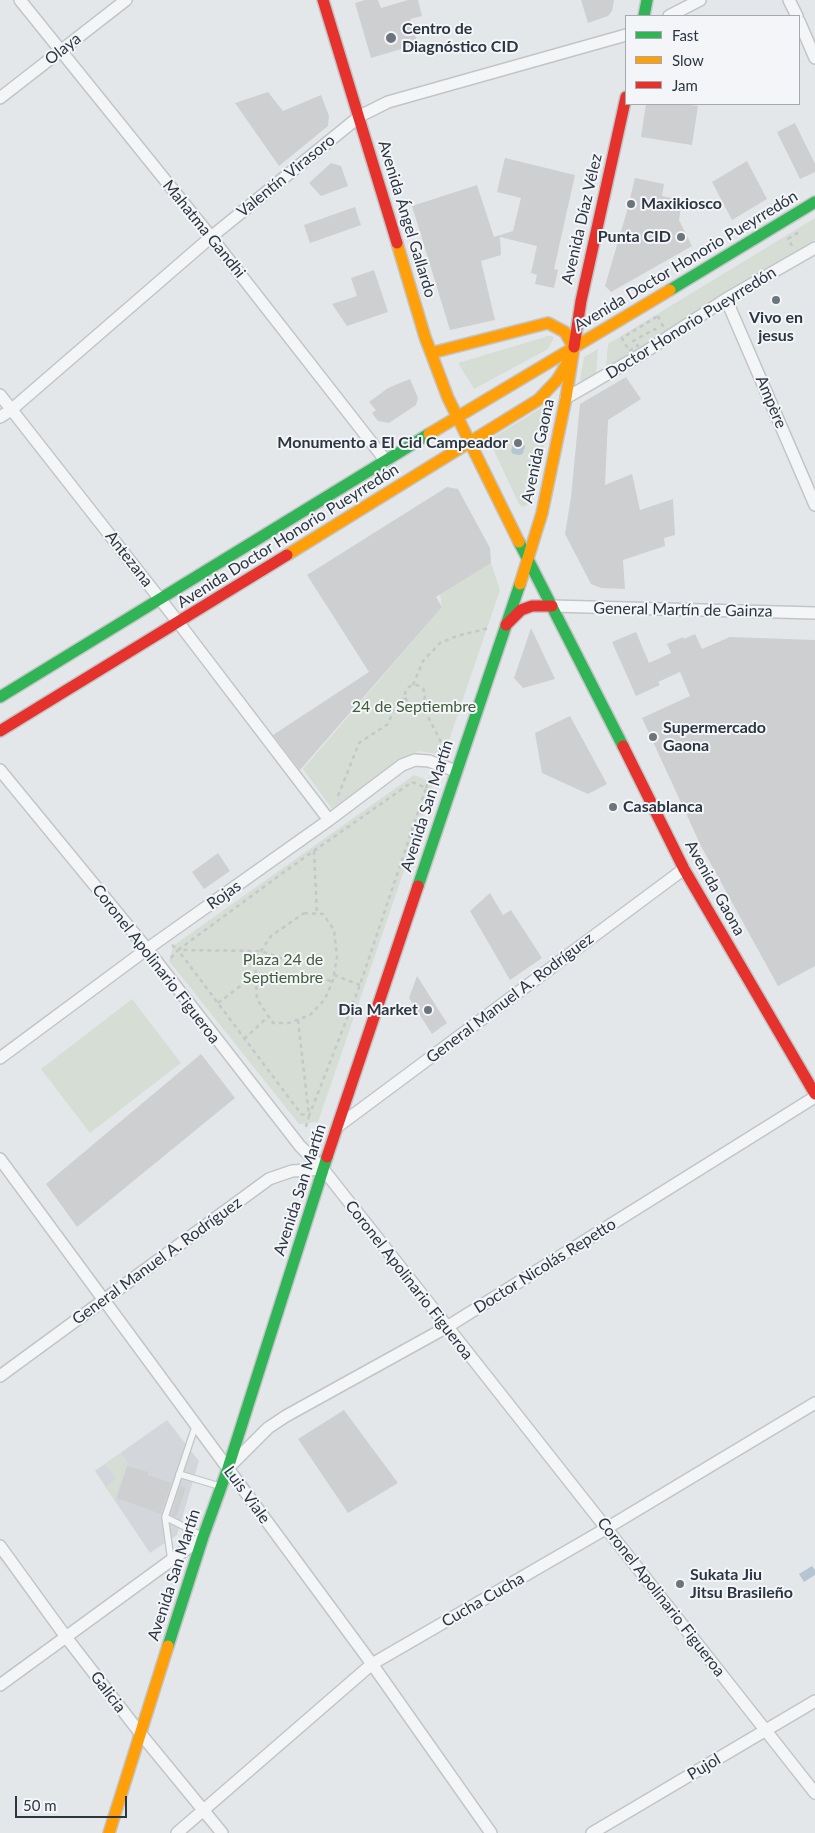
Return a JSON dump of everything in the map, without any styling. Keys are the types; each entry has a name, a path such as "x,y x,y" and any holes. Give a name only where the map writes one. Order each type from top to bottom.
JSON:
{"main road":[{"name":"Avenida Ángel Gallardo","path":"323,0 431,353 439,376 470,442"},
{"path":"644,15 647,0"},
{"name":"Avenida Díaz Vélez","path":"574,348 581,301 625,102"},
{"name":"Avenida Doctor Honorio Pueyrredón","path":"0,697 457,417 815,202"},
{"path":"431,353 548,323 565,332 574,348"},
{"name":"Avenida Doctor Honorio Pueyrredón","path":"0,731 538,400 557,380 574,348"},
{"name":"Avenida Gaona","path":"528,560 542,513 566,398 574,348"},
{"name":"Avenida Gaona","path":"470,442 684,869 815,1096"},
{"name":"Avenida San Martín","path":"109,1833 337,1126 503,629 528,560"},
{"path":"503,629 521,610 532,606 552,606"}],"street":[{"name":"Mahatma Gandhi","path":"20,0 211,237 386,461"},
{"name":"Olaya","path":"0,98 126,0"},
{"path":"671,15 700,0"},
{"path":"790,0 797,15"},
{"path":"800,23 815,58"},
{"name":"Valentín Virasoro","path":"0,417 11,410 211,237 360,116 388,102 625,35"},
{"name":"Doctor Honorio Pueyrredón","path":"566,398 642,354 726,300 815,248"},
{"name":"Ampère","path":"726,300 815,506"},
{"name":"Antezana","path":"0,396 178,622 329,820"},
{"name":"General Martín de Gainza","path":"552,606 809,613"},
{"path":"809,613 815,608"},
{"name":"Rojas","path":"0,1058 147,949 329,820 402,765 415,760 429,761 456,771"},
{"name":"Coronel Apolinario Figueroa","path":"0,770 147,949 300,1146 323,1169 815,1793"},
{"name":"General Manuel A. Rodríguez","path":"337,1126 684,869"},
{"name":"Doctor Nicolás Repetto","path":"228,1468 268,1428 286,1416 446,1327 815,1096"},
{"name":"Luis Viale","path":"0,1158 372,1664 491,1833"},
{"name":"General Manuel A. Rodríguez","path":"0,1376 269,1179 292,1171 323,1169"},
{"name":"Cucha Cucha","path":"177,1833 372,1664 607,1528 815,1403"},
{"path":"0,1685 203,1537"},
{"name":"Galicia","path":"0,1546 66,1637 140,1733 222,1833"},
{"name":"Pujol","path":"592,1833 815,1701"}],"lane":[{"path":"171,1560 165,1517 196,1424"},
{"path":"179,1474 221,1487"},
{"path":"165,1517 203,1537"}],"path":[{"path":"658,316 666,332 659,336 655,329 633,341 638,346 629,351 622,338 658,316"},
{"path":"406,699 406,690 414,685 423,661 440,643 490,627"},
{"path":"414,685 422,687 426,696 421,704"},
{"path":"338,798 359,743 388,724 397,700 406,699 413,705 421,704"},
{"path":"421,704 442,744"},
{"path":"300,1146 309,1116 360,985 430,778"},
{"path":"162,969 178,950 412,782 426,788"},
{"path":"314,852 317,914"},
{"path":"304,913 317,914 323,914 334,930 337,957 334,975 325,1000 310,1016 289,1023 273,1023 257,999 254,960 271,936 294,919 304,913"},
{"path":"163,938 178,950 300,1114 309,1116"},
{"path":"178,950 261,951 301,965"},
{"path":"218,1003 256,975"},
{"path":"334,975 360,985"},
{"path":"320,976 332,982"},
{"path":"244,1039 269,1016"},
{"path":"298,1020 309,1116"}],"shaded area":[{"path":"167,1420 199,1461 177,1535 150,1553 95,1471"}],"green space":[{"path":"815,218 815,240 606,368 608,344"},
{"path":"548,336 554,338 548,349 474,389 458,363"},
{"path":"598,349 596,376 583,382 580,379 584,357"},
{"path":"554,400 541,458 531,472 524,477 534,473 541,463 531,495 522,478 530,499 529,504 523,507 519,504 489,440"},
{"name":"24 de Septiembre","path":"491,563 500,590 444,755 419,751 332,809 303,769 442,607 440,594"},
{"name":"Plaza 24 de Septiembre","path":"414,775 434,783 318,1122 299,1124 169,961 173,946"},
{"path":"132,999 181,1063 90,1133 41,1069"},
{"path":"121,1453 128,1463 115,1500 105,1487 116,1479 105,1464"}],"water":[{"path":"516,442 522,443 525,446 523,453 520,455 513,454 511,451 513,444"},
{"path":"812,1566 815,1570 815,1575 804,1582 799,1574"}],"building":[{"path":"365,0 378,0 381,8 408,0 418,0 422,16 410,19 418,44 371,58 355,3"},
{"path":"581,0 614,0 612,11 608,16 588,23"},
{"path":"268,92 283,111 321,95 329,116 328,126 279,166 235,103"},
{"path":"646,105 698,106 692,145 641,137"},
{"path":"795,123 815,164 815,172 800,179 777,132"},
{"path":"505,158 575,175 554,269 558,270 554,288 535,284 537,275 531,273 537,246 500,237 501,255 481,261 495,320 450,330 412,206 477,185 494,237 513,231 521,198 497,192"},
{"path":"747,161 767,199 732,220 712,182"},
{"path":"331,163 341,166 348,186 321,196 309,183"},
{"path":"635,178 664,184 662,196 682,200 679,220 692,246 611,292 605,286"},
{"path":"355,207 361,225 310,243 304,225"},
{"path":"374,270 388,312 347,326 332,304 357,296 351,278"},
{"path":"626,377 641,399 608,420 605,485 632,474 640,510 673,499 675,535 664,538 665,546 623,560 625,589 601,588 591,584 565,534 571,497 580,404"},
{"path":"410,379 418,398 416,405 389,423 378,421 372,413 376,410 369,402 388,388"},
{"path":"447,487 458,489 490,548 491,563 436,597 442,607 300,770 273,735 369,672 307,575"},
{"path":"531,628 555,679 523,688 514,678"},
{"path":"636,632 649,663 671,653 667,644 695,634 702,649 730,637 815,640 815,966 778,986 701,846 642,718 690,696 680,672 658,682 660,685 636,696 612,642"},
{"path":"570,716 607,784 588,794 542,773 535,733"},
{"path":"218,853 230,871 204,889 192,872"},
{"path":"490,893 503,915 511,910 542,958 510,980 470,911"},
{"name":"Dia Market","path":"417,976 447,1023 432,1034 409,998"},
{"path":"201,1054 235,1098 77,1227 46,1184"},
{"path":"344,1410 398,1483 348,1513 298,1439"},
{"path":"127,1466 148,1472 148,1475 171,1483 161,1514 117,1498"},
{"path":"180,1486 186,1488 176,1517 171,1515"}],"traffic: fast":[{"path":"644,15 647,0"},
{"path":"670,290 815,202"},
{"path":"0,697 429,434"},
{"path":"519,542 623,746"},
{"path":"418,886 520,584"},
{"path":"168,1646 203,1537 228,1468 327,1157"}],"traffic: slow":[{"path":"397,243 425,337 448,398 519,542"},
{"path":"429,434 670,290"},
{"path":"431,353 548,323 565,332 574,348"},
{"path":"520,584 542,513 566,398 574,347"},
{"path":"287,555 538,400 557,380 568,362"},
{"path":"109,1833 168,1646"}],"traffic: jam":[{"path":"323,0 397,243"},
{"path":"574,347 581,301 625,102"},
{"path":"0,731 287,555"},
{"path":"506,625 521,610 532,606 552,606"},
{"path":"623,746 684,869 815,1094"},
{"path":"327,1157 418,886"}],"place":[{"name":"Centro de Diagnóstico CID","path":"391,38"},
{"name":"Maxikiosco","path":"631,204"},
{"name":"Punta CID","path":"681,237"},
{"name":"Vivo en jesus","path":"776,300"},
{"name":"Monumento a El Cid Campeador","path":"518,443"},
{"name":"Supermercado Gaona","path":"653,737"},
{"name":"Casablanca","path":"613,807"},
{"name":"Dia Market","path":"428,1010"},
{"name":"Sukata Jiu Jitsu Brasileño","path":"680,1584"}]}
